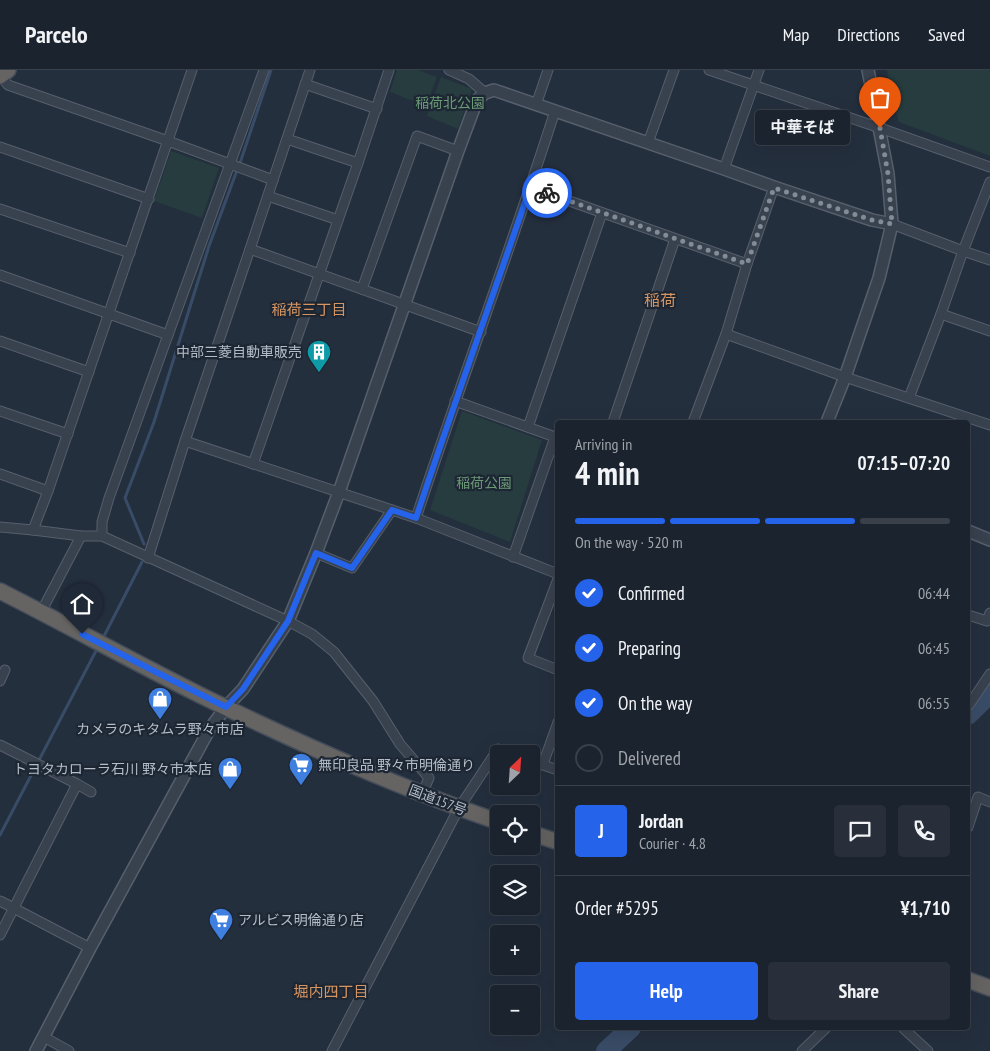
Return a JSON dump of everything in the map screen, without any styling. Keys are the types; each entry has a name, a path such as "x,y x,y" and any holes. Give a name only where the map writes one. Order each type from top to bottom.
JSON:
{"highway":[{"path":"0,76 8,70"},
{"name":"国道157号","path":"0,590 226,707 347,764 490,819"},
{"path":"540,836 555,841"},
{"path":"970,981 990,988"}],"street":[{"path":"32,530 48,491 110,314 192,70"},
{"path":"102,536 102,522 109,498 264,70"},
{"path":"148,558 185,440 310,70"},
{"path":"253,464 320,275 389,70"},
{"path":"449,70 469,79 485,93"},
{"path":"536,105 548,70"},
{"path":"648,143 674,70"},
{"path":"709,70 990,167"},
{"path":"724,169 759,70"},
{"path":"829,420 879,278 892,224 888,174 868,70"},
{"path":"0,76 8,85 273,180"},
{"path":"306,84 376,109"},
{"path":"36,1051 209,730 226,707 243,689 288,621 339,492 477,100 485,93 494,90 774,188 872,220 892,224 990,260"},
{"path":"416,518 555,111"},
{"path":"362,289 417,136 458,151"},
{"path":"287,139 358,163"},
{"path":"0,147 149,199"},
{"path":"909,398 990,182"},
{"path":"530,188 747,264"},
{"path":"694,420 726,334 747,264 774,188"},
{"path":"268,196 338,220"},
{"path":"0,210 130,253"},
{"path":"528,428 602,213"},
{"path":"614,420 675,239"},
{"path":"250,249 481,332"},
{"path":"0,275 168,335"},
{"path":"941,314 990,331"},
{"path":"726,334 909,398 962,419"},
{"path":"0,341 89,372"},
{"path":"455,401 555,438"},
{"path":"0,411 68,434"},
{"path":"970,421 990,425"},
{"path":"185,440 416,518 555,573"},
{"path":"513,556 555,441"},
{"path":"0,474 48,491"},
{"path":"316,553 352,568 392,510"},
{"path":"0,527 80,536 102,536 288,621 312,634 334,652 373,701 400,744 429,778 422,794"},
{"path":"970,532 990,540"},
{"path":"41,612 80,536"},
{"path":"555,587 528,658 555,669"},
{"path":"970,615 989,619"},
{"path":"0,681 5,670"},
{"path":"970,703 990,674"},
{"path":"543,764 555,730"},
{"path":"0,745 91,792"},
{"path":"333,1051 459,808 490,761"},
{"path":"540,763 555,769"},
{"path":"0,934 76,784"},
{"path":"970,821 978,797 990,802"},
{"path":"0,901 90,948"},
{"path":"802,1051 824,1030"},
{"path":"905,1030 928,1051"},
{"path":"44,1037 70,1051"}],"green space":[{"path":"397,70 418,70 437,77 426,106 390,92"},
{"path":"887,70 990,70 990,156 899,122 889,87"},
{"name":"稲荷北公園","path":"441,77 472,89 458,129 427,116"},
{"path":"171,151 219,168 202,218 154,201"},
{"name":"稲荷公園","path":"462,411 542,440 510,542 430,510"}],"waterway":[{"path":"240,163 271,70"},
{"path":"144,544 125,498 154,422 209,246 236,173"},
{"path":"102,640 142,562"},
{"path":"0,835 98,647"},
{"path":"970,713 990,693"},
{"path":"606,1051 629,1030"}],"way so far":[{"path":"547,193 747,264 774,188 872,220 892,224 888,174 880,128"}],"place":[{"name":"中華そば","path":"880,128"},
{"name":"中部三菱自動車販売","path":"319,373"},
{"name":"カメラのキタムラ野々市店","path":"160,720"},
{"name":"無印良品 野々市明倫通り","path":"301,786"},
{"name":"トヨタカローラ石川 野々市本店","path":"230,790"},
{"name":"アルビス明倫通り店","path":"221,941"}],"district":[{"name":"稲荷","path":"660,300"},
{"name":"稲荷三丁目","path":"309,309"},
{"name":"堀内四丁目","path":"331,991"}],"route":[{"path":"82,634 226,707 243,689 288,621 316,553 352,568 392,510 416,518 530,188 547,193"}]}
